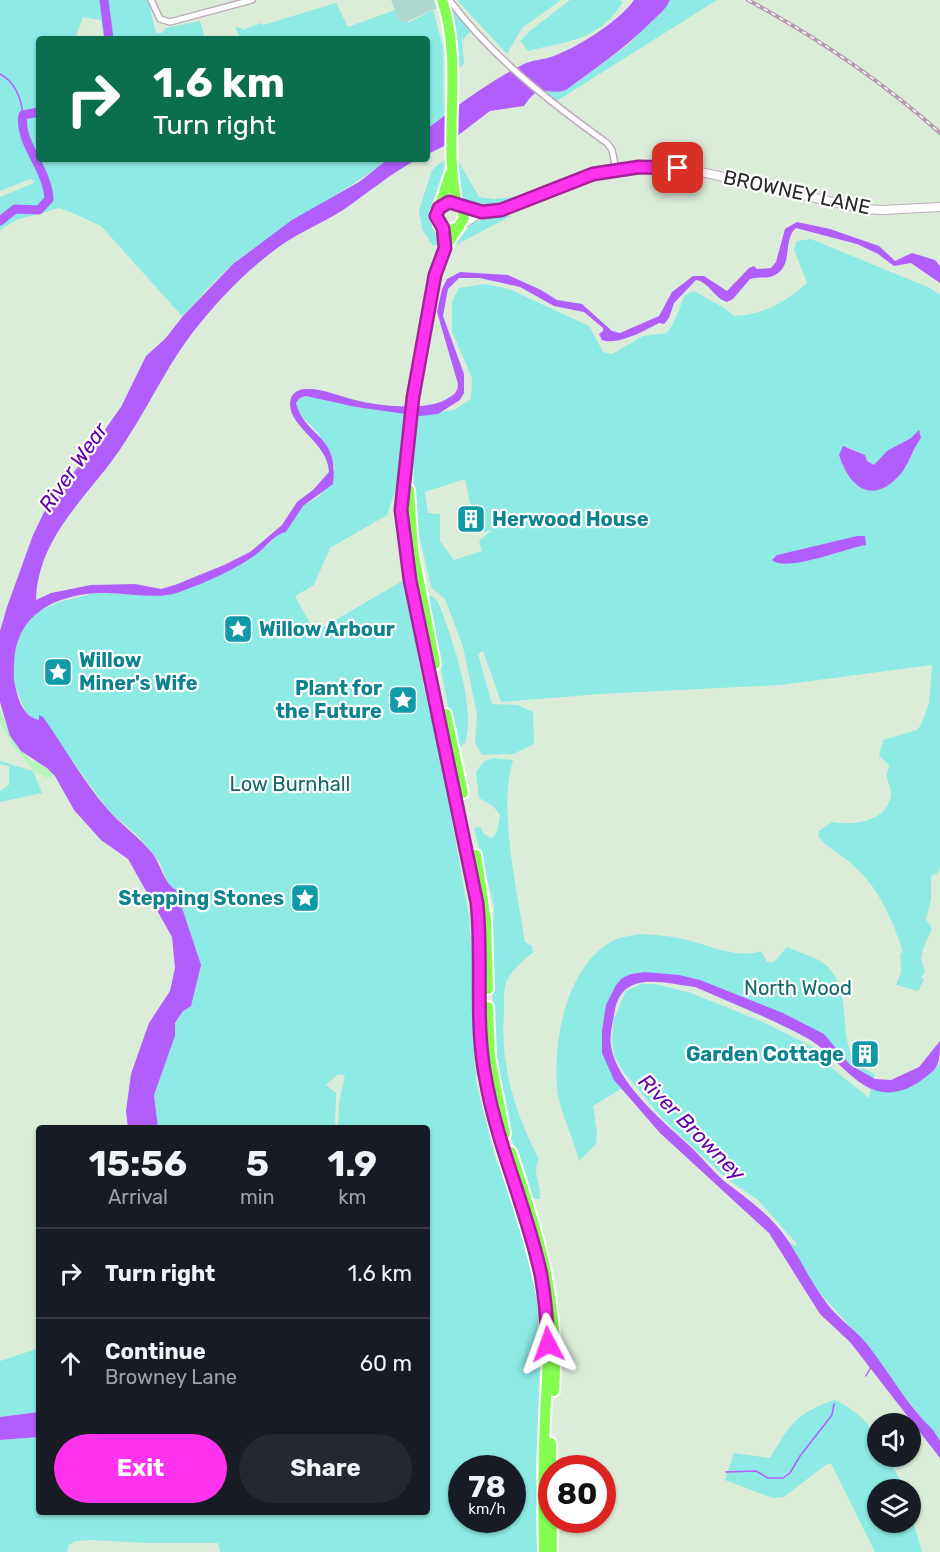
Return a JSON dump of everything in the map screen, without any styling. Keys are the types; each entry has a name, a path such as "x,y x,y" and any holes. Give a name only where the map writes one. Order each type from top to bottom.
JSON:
{"highway":[{"path":"446,1 451,39 451,171 459,205 464,213 460,226 445,248 435,275 413,397 401,510 408,572 477,903 480,945 480,1024 485,1080 493,1116 541,1275 547,1323 544,1552"},
{"path":"445,248 443,228 437,221 451,171"},
{"path":"439,208 446,202 459,205"},
{"path":"443,228 453,230 460,226"},
{"path":"406,454 415,560 484,898 493,1079 504,1130 532,1212 546,1266 553,1307 555,1365 551,1430 552,1552"}],"main road":[{"name":"BROWNEY LANE","path":"482,212 508,208 575,179 616,169 647,167 693,169 861,209 940,207"},
{"path":"459,205 482,212"},
{"path":"460,226 482,212"}],"street":[{"path":"151,0 155,13 163,21 177,21 252,0"},
{"path":"446,1 554,106 607,143 612,150 616,169"}],"green space":[{"path":"0,0 148,0 156,33 162,33 166,28 200,21 204,36 104,36 101,20 83,17 76,36 36,36 36,162 384,162 234,263 182,316 101,226 59,208 16,220 0,230 0,197 35,181 30,179 0,191"},
{"path":"457,0 561,0 522,28 507,54"},
{"path":"570,0 619,0 623,2 604,25 593,32 569,41 528,51 520,41"},
{"path":"670,0 717,0 555,102 543,90 559,92 566,90 628,45 651,21 659,16"},
{"path":"336,3 348,27 395,10 399,20 410,22 433,10 443,47 444,115 430,126 430,36 240,36 235,27 243,30 260,23 263,25"},
{"path":"448,4 471,31 462,40 464,64 457,70"},
{"path":"454,154 479,197 495,199 526,196 494,205 468,204 461,197 460,177"},
{"path":"444,160 430,216 437,240 437,244 433,246 422,229 419,210 432,170"},
{"path":"497,215 511,216 454,246 472,223"},
{"path":"811,239 930,288 940,295 940,866 939,872 931,876 931,899 926,920 932,928 922,952 921,960 925,971 921,978 924,980 918,991 896,985 901,972 900,954 903,952 890,917 878,894 863,874 818,836 819,831 832,822 849,823 867,820 882,812 888,805 891,796 887,776 889,765 879,756 883,740 917,730 921,725 929,704 932,665 780,685 600,694 501,702 483,651 478,654 492,704 518,705 533,712 534,744 513,754 482,755 475,743 477,714 463,647 445,599 431,587 416,521 412,439 416,415 454,410 471,399 472,378 452,331 452,302 459,288 485,284 509,289 589,326 603,352 612,354 643,336 667,333 685,295 694,291 734,316 755,313 782,302 807,283 794,249 797,241","holes":["919,431 921,438 903,471 893,482 883,488 874,491 865,490 850,478 844,468 839,455 848,447 865,455 867,461 874,465 887,451","465,479 470,503 479,517 484,532 492,530 479,541 482,551 454,560 440,541 440,514 428,513 425,492","857,536 865,536 865,545 806,561 783,564 777,555"]},
{"name":"Low Burnhall","path":"306,396 406,414 399,480 387,515 330,548 314,585 295,596 315,632 404,580 423,684 439,749 469,916 474,975 474,1057 477,1086 494,1153 519,1224 537,1297 540,1366 536,1465 537,1552 220,1552 218,1543 91,1540 75,1541 69,1545 67,1552 0,1552 0,1440 36,1437 36,1515 430,1515 430,1125 338,1125 339,1103 345,1076 338,1074 326,1085 336,1093 335,1125 158,1125 154,1095 175,1036 175,1024 183,1011 168,885 161,864 139,837 109,811 39,715 39,721 33,719 25,711 13,680 14,650 19,633 35,613 59,602 95,593 168,595 235,568 270,543 279,533 286,532 303,506 320,496 335,468 319,434 299,413 296,403 300,398"},
{"path":"426,596 432,596 438,602 461,672 468,711 468,729 465,743 459,747 454,735"},
{"path":"494,758 513,760 507,802 510,850 525,942 532,946 533,952 514,970 506,983 504,1050 511,1087 522,1124 539,1159 536,1174 540,1199 531,1198 510,1134 493,1056 494,906 474,828 480,827 484,834 492,838 497,832 500,815 493,806 479,798 476,772 484,761"},
{"path":"0,761 33,771 42,793 0,802 0,791 9,785 9,766 0,764"},
{"name":"North Wood","path":"640,934 681,939 733,953 761,951 767,962 774,962 787,947 820,961 829,968 837,980 841,992 848,1045 859,1065 875,1074 871,1083 858,1077 832,1047 695,982 642,977 617,993 606,1045 624,1087 593,1106 597,1133 596,1144 579,1161 562,1112 556,1075 560,1030 566,1007 574,985 585,966 600,950 617,939"},
{"path":"641,984 655,984 691,993 763,1022 819,1050 833,1069 869,1098 871,1089 891,1091 909,1086 925,1077 940,1063 940,1441 921,1417 921,1413 918,1413 881,1366 875,1355 814,1286 789,1242 796,1246 796,1243 758,1200 727,1179 662,1118 622,1070 614,1055 612,1039 614,1019 626,991"},
{"path":"36,1349 36,1412 0,1417 0,1361"},
{"path":"834,1400 854,1411 866,1422 867,1467 893,1467 900,1479 867,1479 867,1533 916,1533 922,1552 875,1552 831,1463 784,1497 773,1498 725,1480 734,1453 770,1458 789,1428 810,1410"}],"sand":[{"path":"0,709 11,736 31,761 34,762 35,759 54,773 52,776 48,778 36,773 12,744 0,722"}],"shaded area":[{"path":"391,0 434,0 437,8 404,23 399,20"},
{"path":"634,0 670,0 660,14 629,43 566,90 540,91 535,93 524,106 490,111 444,146 430,153 430,126 451,110 524,64 551,57 584,41 608,25"},
{"path":"384,162 413,162 343,210 280,246 238,281 219,301 179,352 121,448 55,537 45,556 36,600 51,593 91,585 135,584 161,589 224,565 250,552 282,525 297,502 313,490 329,472 322,451 299,425 290,408 292,396 299,390 318,390 388,406 425,405 452,396 458,384 437,312 442,289 447,279 460,272 508,275 557,300 582,304 612,331 620,333 659,316 672,292 693,276 704,276 727,291 749,268 754,266 757,269 771,268 776,262 785,229 797,222 830,229 879,246 895,261 912,253 935,260 940,266 940,283 911,263 894,266 878,254 857,244 796,228 789,240 786,261 778,273 770,277 750,279 733,299 727,302 701,281 696,280 674,303 669,318 664,324 659,323 631,336 608,341 602,340 599,334 603,328 584,312 554,306 520,287 480,278 459,278 448,289 443,316 464,374 464,393 460,400 438,414 420,416 356,407 306,396 300,398 296,403 301,415 327,445 331,455 334,467 333,484 303,506 286,532 277,536 241,564 179,592 159,596 99,593 67,598 41,610 30,620 16,646 14,663 14,682 22,707 33,718 39,720 39,715 43,717 100,800 152,853 168,883 176,890 201,965 191,1006 183,1011 175,1023 175,1036 154,1095 158,1125 128,1125 126,1111 131,1074 149,1023 170,991 175,968 172,937 128,859 101,840 74,810 55,776 21,751 10,736 0,702 0,631 33,535 48,504 82,462 121,407 146,356 165,339 183,316 233,264 292,220 359,182"},
{"path":"919,430 921,438 903,471 893,482 883,488 874,491 865,490 850,478 844,468 839,455 843,446 865,455 867,461 874,465 887,451 911,438"},
{"path":"865,536 866,545 790,564 772,560 777,555"},
{"path":"645,972 679,975 700,980 783,1013 824,1034 850,1065 875,1079 891,1080 919,1067 940,1041 939,1061 931,1073 901,1091 885,1092 870,1088 857,1080 807,1038 766,1018 695,987 659,982 636,984 627,989 620,997 615,1010 610,1037 615,1060 632,1088 656,1115 720,1177 776,1225 828,1305 867,1344 918,1413 905,1413 850,1342 820,1314 769,1233 660,1133 614,1080 602,1053 602,1031 606,1005 616,985 622,978"},
{"path":"36,1412 36,1437 0,1440 0,1417"},
{"path":"921,1416 940,1441 940,1458 921,1434"}],"waterway":[{"path":"104,0 109,36"},
{"path":"0,74 17,92 23,115"},
{"path":"36,113 23,115 23,125 36,160"},
{"path":"0,221 15,209 39,210 49,199 47,187 37,162"},
{"path":"866,1376 871,1367"},
{"path":"726,1472 756,1471 768,1478 783,1478 790,1473 800,1456 832,1415 834,1404"}],"railway":[{"path":"748,0 799,29 848,61 895,95 940,133"}],"place":[{"name":"Herwood House","path":"471,519"},
{"name":"Willow Arbour","path":"238,629"},
{"name":"Willow Miner's Wife","path":"58,672"},
{"name":"Plant for the Future","path":"403,700"},
{"name":"Stepping Stones","path":"305,898"},
{"name":"Garden Cottage","path":"865,1054"}],"route":[{"path":"548,1344 541,1275 493,1116 485,1080 480,1024 480,945 477,903 465,835 410,580 401,510 403,481 413,397 423,340 435,275 445,248 443,228 439,225 436,216 442,204 453,202 482,212 501,210 519,205 575,179 593,174 639,167 678,168"}],"water label":[{"name":"River Wear","path":"73,467"},
{"name":"River Browney","path":"692,1127"}]}
